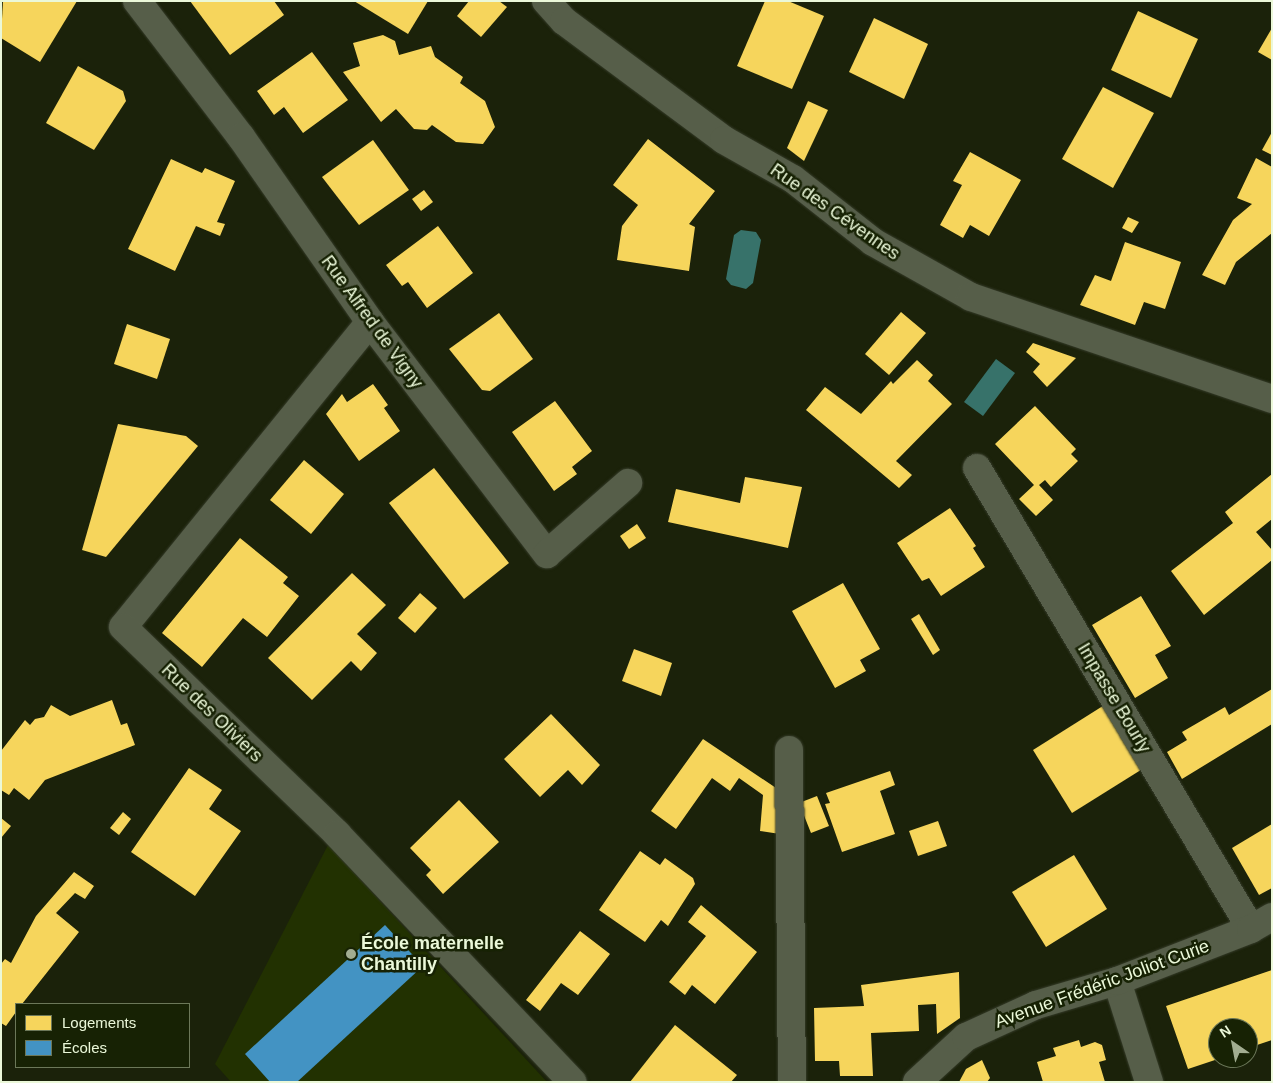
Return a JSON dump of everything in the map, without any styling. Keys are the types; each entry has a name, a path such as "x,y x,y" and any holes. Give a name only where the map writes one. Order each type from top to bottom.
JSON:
{"street":[{"name":"Rue Alfred de Vigny","path":"137,1 241,137 370,322 547,554 628,483"},
{"name":"Rue des Cévennes","path":"546,1 564,20 724,140 793,179 873,242 971,297 1272,399"},
{"name":"Rue des Oliviers","path":"370,322 123,626 337,834 572,1082"},
{"name":"Impasse Bourly","path":"977,468 1261,923"},
{"path":"789,750 792,1082"},
{"name":"Avenue Frédéric Joliot Curie","path":"918,1082 966,1037 1036,1005 1117,981 1261,923"},
{"path":"1117,981 1149,1082"}],"shaded area":[{"name":"École maternelle Chantilly","path":"328,845 547,1082 231,1082 215,1064"}],"water":[{"path":"741,230 756,232 761,240 753,283 746,289 731,285 726,279 734,235"},
{"path":"996,359 1015,373 983,416 964,402"}],"building: Logements":[{"path":"3,1 77,1 40,62 1,38"},
{"path":"190,1 274,1 284,15 230,55"},
{"path":"354,1 428,1 408,34"},
{"path":"469,1 499,1 507,7 481,37 457,16"},
{"path":"765,1 788,1 824,16 792,89 737,66"},
{"path":"1138,11 1198,39 1171,98 1111,70"},
{"path":"874,18 928,44 904,99 849,72"},
{"path":"1272,28 1272,60 1258,52"},
{"path":"383,35 395,41 399,55 431,46 435,57 463,77 460,83 485,101 495,127 483,144 456,142 432,125 427,130 414,129 396,109 381,122 343,72 360,66 353,43"},
{"path":"312,52 348,100 303,133 284,107 274,115 257,91"},
{"path":"78,66 123,91 126,101 94,150 46,123"},
{"path":"1103,87 1154,113 1113,188 1062,159"},
{"path":"808,101 828,110 804,161 787,148"},
{"path":"1272,132 1272,155 1262,150"},
{"path":"648,139 715,191 689,224 695,227 689,271 617,260 622,226 638,205 613,185"},
{"path":"373,140 409,190 359,225 322,177"},
{"path":"970,152 1021,180 989,236 970,225 963,238 940,225 962,185 953,181"},
{"path":"1256,158 1272,167 1272,233 1236,262 1225,285 1202,275 1233,220 1252,204 1237,198"},
{"path":"171,159 202,173 205,168 235,181 217,222 225,224 220,236 196,226 175,271 128,249"},
{"path":"424,190 433,202 421,211 412,199"},
{"path":"1128,217 1139,222 1132,233 1122,228"},
{"path":"438,226 473,273 427,308 408,282 402,286 386,265"},
{"path":"1125,242 1181,262 1165,309 1144,302 1135,325 1080,305 1095,275 1111,281"},
{"path":"901,312 926,333 889,375 865,354"},
{"path":"499,313 533,359 490,391 482,390 449,349"},
{"path":"127,324 170,339 157,379 114,364"},
{"path":"1033,343 1076,358 1047,387 1033,372 1040,364 1026,352"},
{"path":"917,360 933,375 928,381 952,404 896,461 912,475 899,488 806,410 825,387 861,414 891,381 893,384"},
{"path":"373,384 388,405 384,408 400,431 359,461 326,414 342,394 347,402"},
{"path":"555,401 592,451 572,467 577,474 554,491 512,432"},
{"path":"1035,406 1076,449 1071,454 1078,461 1051,487 1045,480 1039,485 1053,500 1036,516 1019,499 1034,485 995,444"},
{"path":"118,424 186,436 198,446 106,557 82,550"},
{"path":"304,460 344,494 311,534 270,500"},
{"path":"434,468 509,563 464,599 389,503"},
{"path":"1272,474 1272,519 1256,532 1272,550 1272,560 1204,615 1171,571 1233,523 1225,512"},
{"path":"745,477 802,487 788,548 668,522 676,489 740,503"},
{"path":"950,508 976,546 973,548 985,567 941,596 929,578 922,581 897,543"},
{"path":"637,524 646,538 629,549 620,536"},
{"path":"240,538 288,577 283,583 299,596 267,637 243,618 202,667 162,633"},
{"path":"352,573 386,605 357,634 377,653 361,671 351,661 312,700 268,658"},
{"path":"843,583 880,649 860,660 866,671 835,688 792,611"},
{"path":"420,593 437,608 415,633 398,618"},
{"path":"1141,596 1171,646 1155,655 1168,678 1135,698 1092,625"},
{"path":"919,614 940,650 933,655 911,619"},
{"path":"634,649 672,663 661,696 622,681"},
{"path":"1272,689 1272,724 1182,779 1167,752 1187,740 1182,732 1225,707 1229,715"},
{"path":"112,700 121,725 127,723 135,745 45,780 29,800 14,788 9,795 1,790 1,751 25,720 30,725 35,719 44,717 51,705 70,716"},
{"path":"1106,704 1144,768 1072,813 1033,750"},
{"path":"551,714 600,765 582,785 568,770 540,797 504,759"},
{"path":"703,739 779,790 780,834 760,831 763,795 739,778 730,791 712,778 676,829 651,811"},
{"path":"189,768 222,790 209,809 241,831 195,896 131,852"},
{"path":"890,771 895,785 880,791 895,834 842,852 825,804 830,803 826,793"},
{"path":"817,796 829,826 811,833 799,803"},
{"path":"459,800 499,842 443,894 426,875 431,870 410,848"},
{"path":"123,812 131,819 119,835 110,828"},
{"path":"1,818 11,826 1,838"},
{"path":"938,821 947,846 918,856 909,831"},
{"path":"1272,824 1272,888 1259,895 1232,848"},
{"path":"640,851 660,865 665,858 693,878 695,884 668,926 661,920 645,942 599,910"},
{"path":"1074,855 1107,909 1046,947 1012,892"},
{"path":"74,872 94,886 85,899 75,893 56,913 79,932 23,1003 15,1003 15,1013 6,1026 1,1023 1,964 5,959 11,963 36,916"},
{"path":"701,905 757,952 715,1004 692,985 685,995 669,982 706,936 688,922"},
{"path":"580,931 610,954 578,995 561,983 540,1011 526,1000"},
{"path":"1272,970 1272,1040 1258,1045 1258,1018 1208,1018 1208,1062 1188,1069 1166,1006"},
{"path":"959,972 960,1018 937,1034 936,1004 918,1005 919,1031 871,1033 873,1076 840,1076 839,1061 815,1061 814,1008 864,1006 861,985"},
{"path":"675,1025 737,1075 731,1082 630,1082"},
{"path":"1079,1040 1081,1047 1095,1042 1102,1045 1106,1060 1099,1062 1105,1082 1043,1082 1037,1062 1056,1056 1053,1048"},
{"path":"982,1060 990,1078 987,1082 959,1082 966,1069"}],"building: Écoles":[{"path":"385,925 423,966 297,1082 270,1082 245,1054"}],"place":[{"name":"École maternelle Chantilly","path":"351,954"}]}
